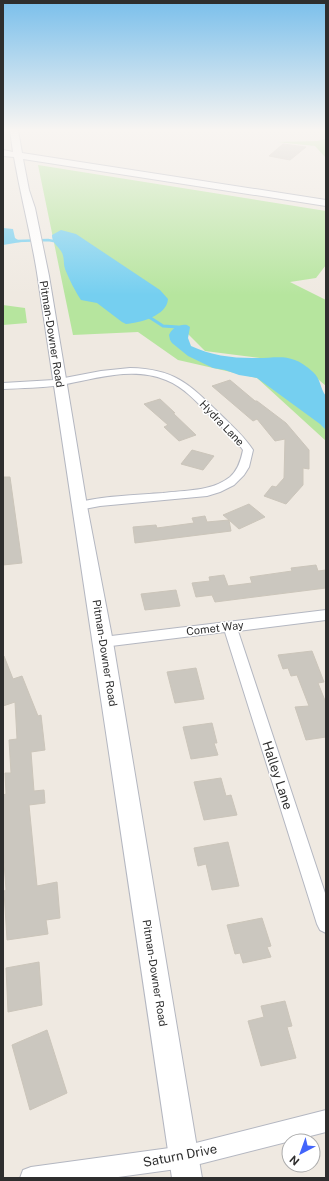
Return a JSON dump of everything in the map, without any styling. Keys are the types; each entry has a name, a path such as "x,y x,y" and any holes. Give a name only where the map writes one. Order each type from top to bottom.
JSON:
{"street":[{"name":"Pitman-Downer Road","path":"24,185 36,241 79,506 104,642 187,1178"},
{"path":"208,185 326,203"},
{"name":"Hydra Lane","path":"60,382 122,372 148,372 171,378 201,401 243,442 248,450 244,466 239,475 220,488 207,492 100,502 79,506"},
{"path":"3,386 60,382"},
{"name":"Comet Way","path":"104,642 326,615"},
{"name":"Halley Lane","path":"230,626 326,924"},
{"name":"Saturn Drive","path":"31,1178 184,1157 326,1121"}],"green space":[{"path":"42,185 164,185 326,211 326,265 316,278 290,282 326,300 326,386 299,363 205,351 180,326 170,340 280,379 326,420 326,441 257,378 178,360 138,332 73,335"},
{"path":"3,305 25,308 27,323 3,325"}],"water":[{"path":"3,228 13,229 15,238 21,242 3,245"},
{"path":"61,230 76,234 160,290 168,299 163,310 152,318 126,324 97,303 81,300 65,269 62,253 53,240 52,235"},
{"path":"187,325 190,327 188,338 191,346 206,352 236,357 277,357 297,361 305,365 316,375 326,396 326,430 257,378 213,368 188,356 172,343 169,335 176,327"}],"building":[{"path":"230,380 255,401 286,423 309,450 309,469 303,468 303,485 286,504 264,496 272,486 276,487 284,478 285,439 275,441 257,419 253,421 212,386"},
{"path":"160,399 196,435 179,441 164,427 168,425 144,404"},
{"path":"192,450 214,456 203,470 181,464"},
{"path":"3,477 10,477 22,563 3,565"},
{"path":"249,504 265,517 239,529 223,515"},
{"path":"205,516 207,522 229,520 231,531 135,543 133,527 156,525 157,528 194,523 192,518"},
{"path":"316,565 318,571 326,570 326,588 215,602 212,595 196,597 192,583 210,581 209,577 224,575 228,586 252,583 250,577 292,571 291,568"},
{"path":"176,590 180,606 145,610 141,594"},
{"path":"312,651 324,682 318,683 326,703 326,737 306,740 295,707 309,706 297,675 291,676 288,668 283,669 278,655"},
{"path":"3,656 13,679 22,676 38,716 41,715 45,750 31,752 34,791 44,790 45,803 29,805 37,886 57,882 60,918 46,920 48,934 7,940 4,891 6,890 3,848 3,795 6,794 5,773 11,773 9,740 17,739 15,702 3,706"},
{"path":"196,668 204,699 175,703 167,672"},
{"path":"212,723 217,743 214,743 218,755 191,759 183,727"},
{"path":"221,778 226,796 231,795 237,815 204,820 194,782"},
{"path":"228,842 239,886 212,890 206,864 198,866 194,848"},
{"path":"262,918 271,946 267,947 271,957 243,963 240,953 235,954 227,925"},
{"path":"39,962 42,1005 8,1012 6,968"},
{"path":"285,1001 292,1026 287,1027 296,1058 261,1066 248,1021 264,1017 261,1006"},
{"path":"47,1030 67,1093 30,1110 12,1045"}],"waterway":[{"path":"17,241 48,240 59,242"},
{"path":"146,315 163,326 178,327 182,329"}]}
